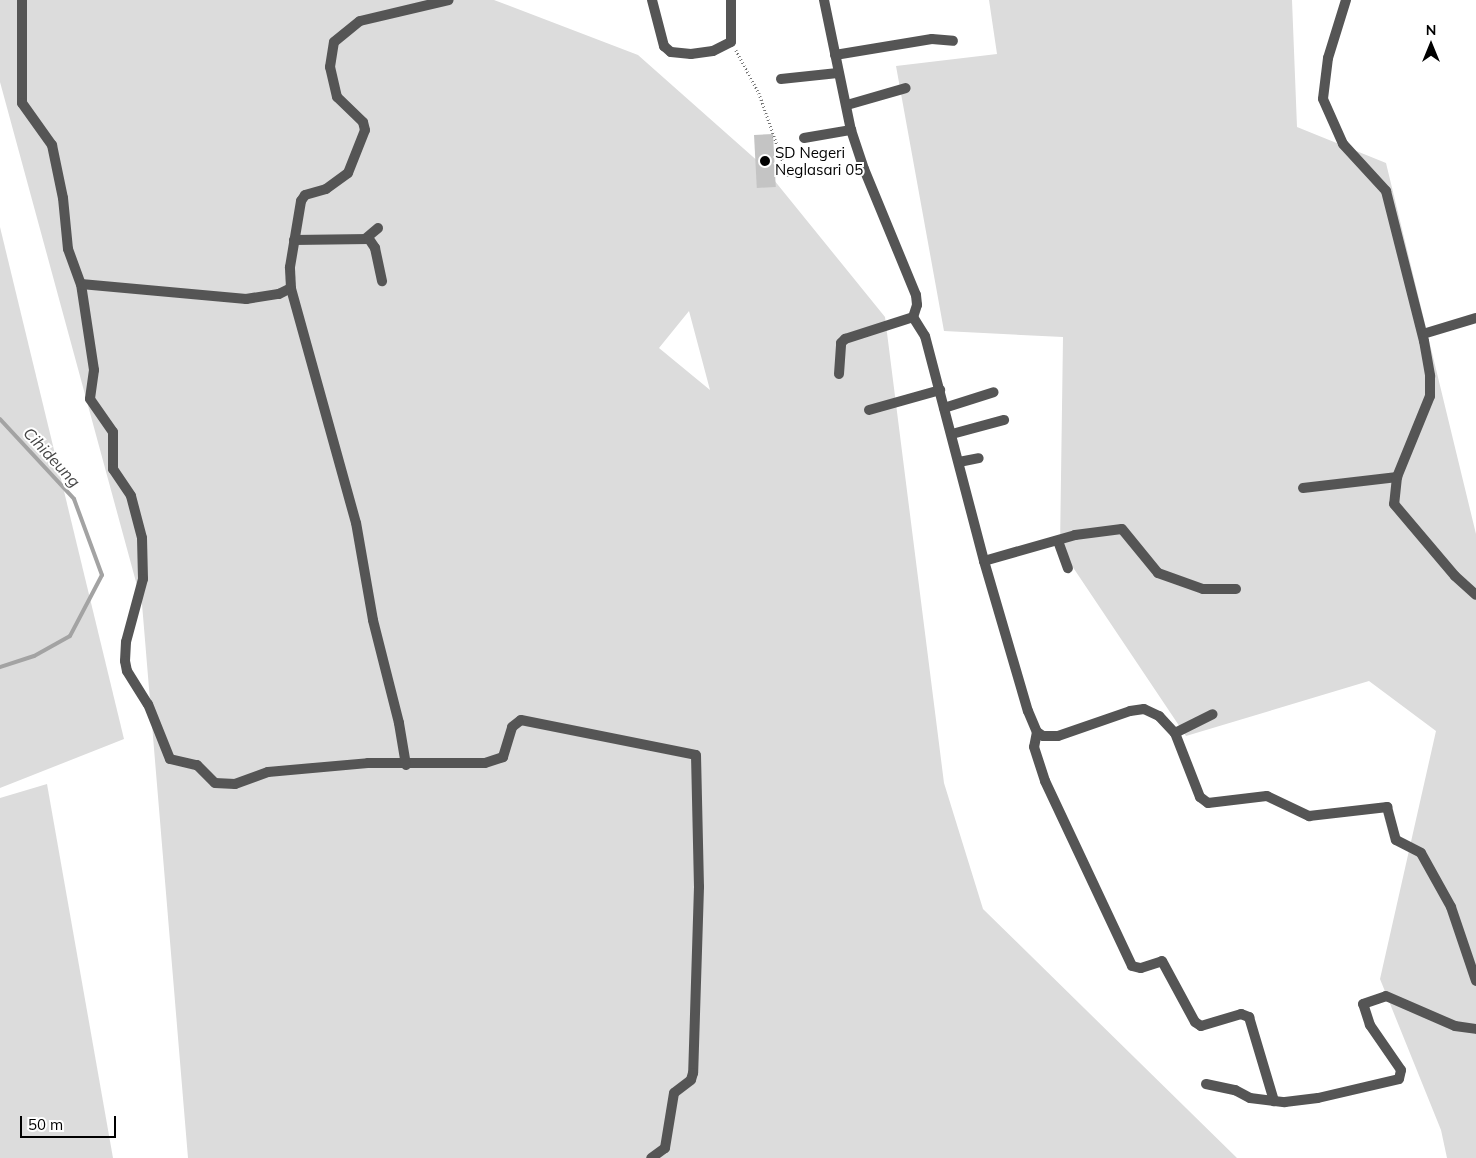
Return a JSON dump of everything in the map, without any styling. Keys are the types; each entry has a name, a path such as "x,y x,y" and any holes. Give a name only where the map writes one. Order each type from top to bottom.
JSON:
{"street":[{"path":"22,0 21,98 26,112 52,145 63,198 68,249 81,284 94,370 90,399 113,432 113,469 131,496 142,538 143,579 126,642 124,661 127,671 148,704 170,759 197,766 210,780 221,784 241,783 268,772 368,763 406,765 499,760 506,752 514,724 521,720 696,754 700,878 693,1073 691,1080 674,1093 665,1148 651,1158"},
{"path":"406,765 399,723 373,620 356,522 291,288 294,240 300,201 305,195 326,189 348,173 365,130 363,122 337,97 330,66 334,42 360,21 449,0"},
{"path":"652,0 661,40 671,52 702,53 732,42 731,0"},
{"path":"824,0 838,73 864,169 916,294 917,305 913,317"},
{"path":"1346,0 1327,63 1325,108 1343,144 1386,191 1422,334 1430,396 1397,476 1394,500 1397,510 1476,595"},
{"path":"835,55 923,40 953,41"},
{"path":"781,79 838,73"},
{"path":"847,106 906,88"},
{"path":"804,138 852,130"},
{"path":"365,239 378,228"},
{"path":"294,240 365,239 373,243 382,281"},
{"path":"81,284 246,299 271,296 291,288"},
{"path":"840,374 840,348 845,339 913,317"},
{"path":"913,317 925,336 984,561 1028,711 1037,732 1043,736 1058,736 1130,711 1144,709 1159,716 1175,733 1200,797 1208,803 1268,796 1308,816 1387,807 1396,840 1421,853 1451,907 1476,981"},
{"path":"1422,334 1476,318"},
{"path":"869,410 940,390"},
{"path":"944,408 994,392"},
{"path":"952,434 1004,420"},
{"path":"959,462 978,458"},
{"path":"1303,488 1397,476"},
{"path":"984,561 1096,531 1122,529 1158,572 1203,589 1236,590"},
{"path":"1058,541 1068,568"},
{"path":"1175,733 1213,714"},
{"path":"1037,732 1034,747 1042,774 1132,966 1141,968 1162,961 1195,1022 1201,1026 1241,1014 1249,1017 1274,1101"},
{"path":"1206,1084 1235,1090 1250,1098 1274,1101 1318,1098 1399,1079 1401,1070 1370,1025 1363,1004 1366,1001 1386,996 1455,1026 1476,1029"}],"path":[{"path":"732,42 759,93 788,176"}],"shaded area":[{"path":"0,0 494,0 638,55 761,164 885,317 944,783 983,909 1237,1158 188,1158 142,604 0,82","holes":["689,311 710,390 659,348"]},
{"path":"989,0 1292,0 1297,127 1386,163 1476,534 1476,1158 1447,1158 1441,1130 1380,979 1436,731 1369,681 1186,736 1060,548 1063,337 944,331 896,66 997,54"},
{"path":"0,227 124,739 0,788"},
{"path":"47,784 113,1158 0,1158 0,798"}],"building":[{"name":"SD Negeri Neglasari 05","path":"773,134 776,187 757,188 754,135"}],"waterway":[{"name":"Cihideung","path":"0,419 74,499 102,575 70,636 34,656 0,667"}],"place":[{"name":"SD Negeri Neglasari 05","path":"765,161"}]}
